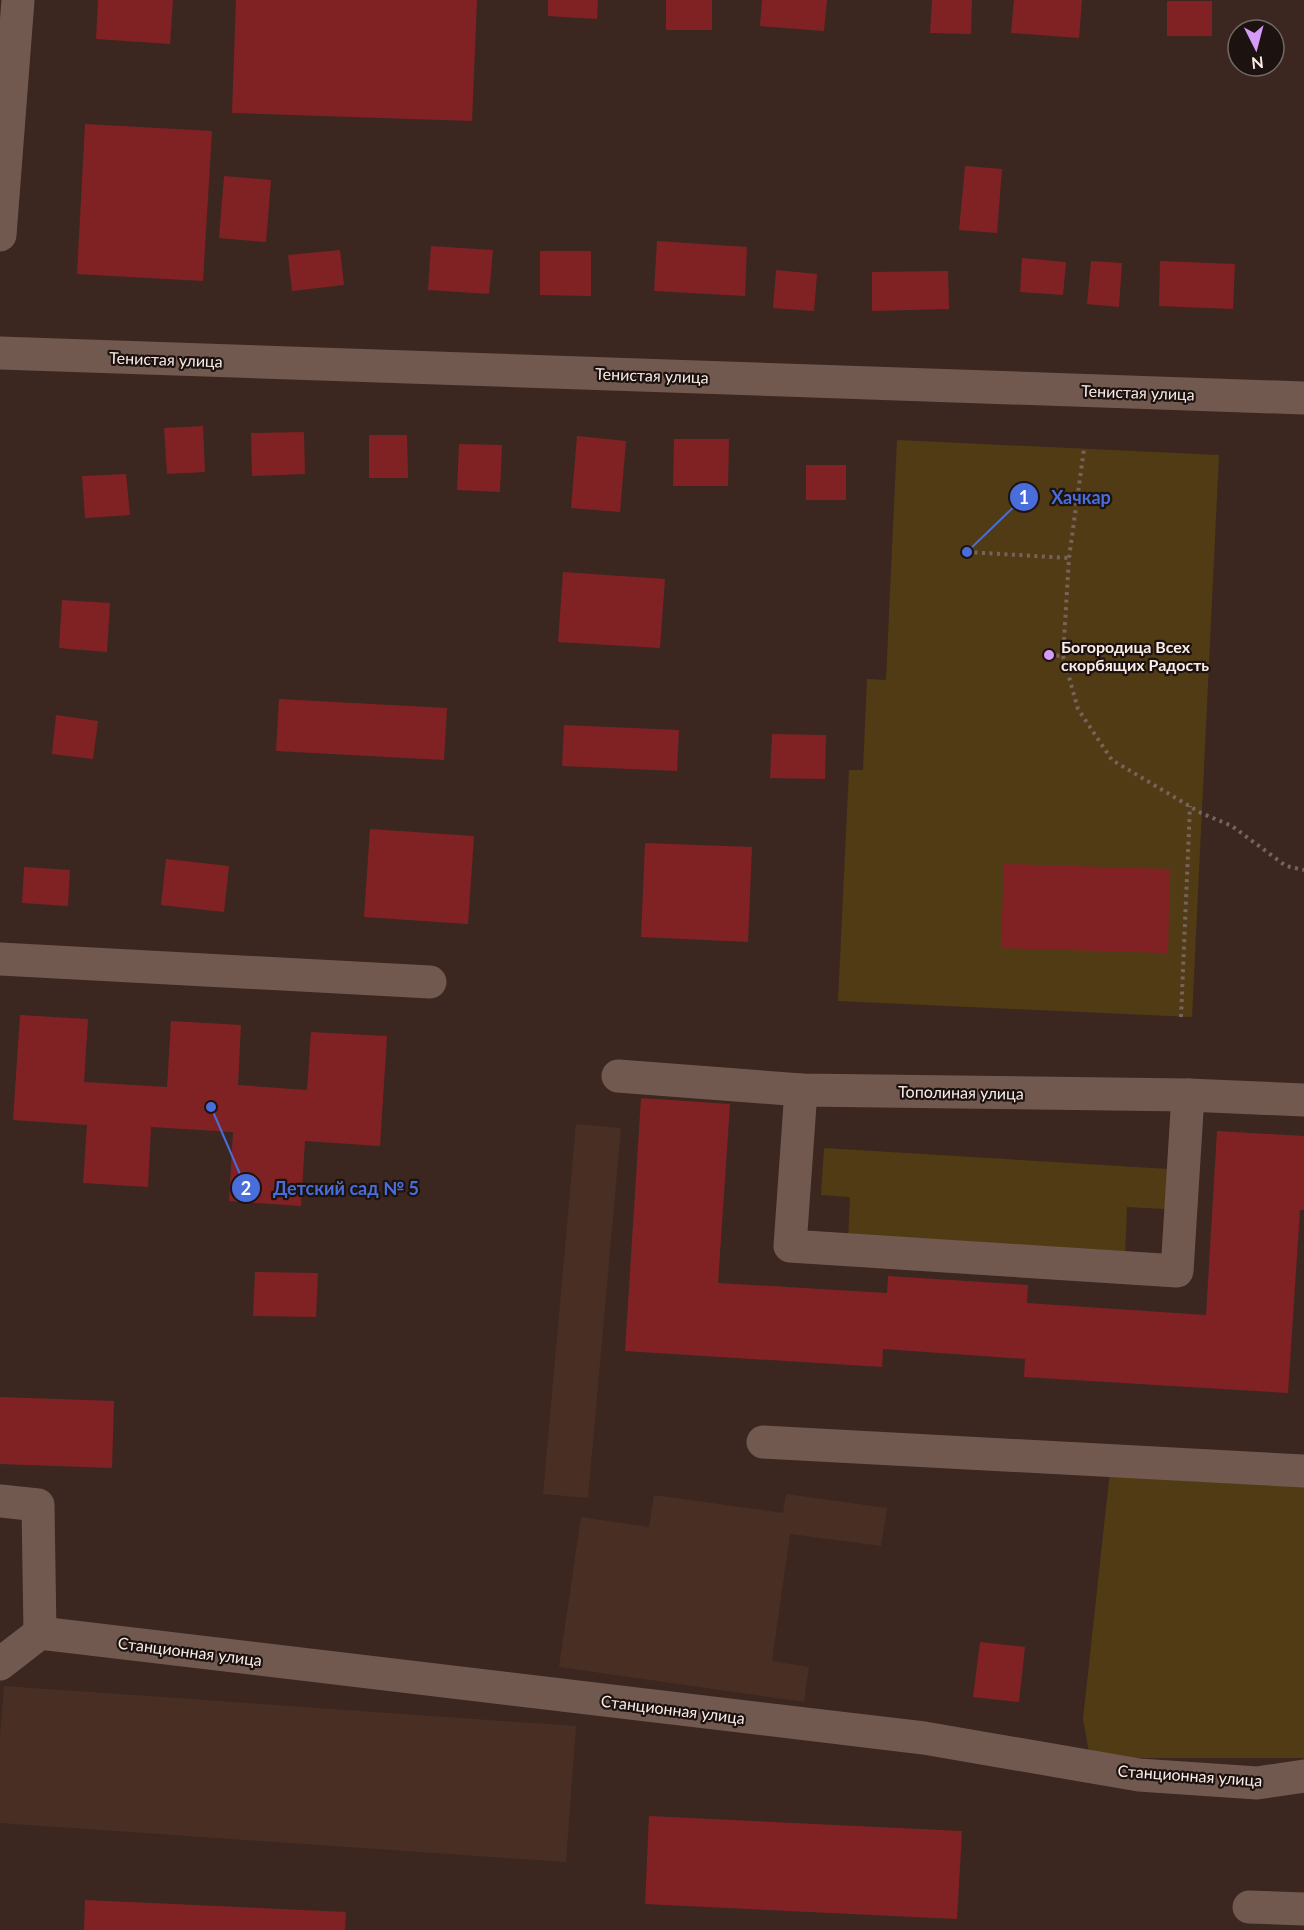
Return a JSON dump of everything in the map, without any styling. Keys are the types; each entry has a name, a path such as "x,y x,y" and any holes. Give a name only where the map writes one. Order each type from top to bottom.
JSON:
{"street":[{"path":"0,235 18,0"},
{"name":"Тенистая улица","path":"0,353 1304,398"},
{"path":"0,959 430,982"},
{"name":"Тополиная улица","path":"618,1076 801,1090 1188,1095 1304,1100"},
{"path":"801,1090 790,1246 1177,1270 1188,1095"},
{"path":"763,1442 1304,1471"},
{"path":"0,1501 38,1505 40,1633 0,1664"},
{"name":"Станционная улица","path":"40,1633 924,1738 1139,1775 1257,1782 1304,1776"},
{"path":"1249,1907 1304,1909"}],"path":[{"path":"1084,448 1069,558 1063,656 1078,709 1112,760 1190,806 1232,826 1286,866 1304,870"},
{"path":"967,552 1069,558"},
{"path":"1049,655 1063,656"},
{"path":"1181,1017 1190,806"}],"shaded area":[{"path":"897,440 1219,455 1192,1017 838,1001 849,770 863,770 867,679 886,680"},
{"path":"576,1124 621,1128 588,1498 543,1494"},
{"path":"824,1148 1168,1169 1165,1209 1127,1207 1125,1256 848,1240 850,1197 821,1195"},
{"path":"1110,1471 1304,1483 1304,1758 1090,1758 1083,1719"},
{"path":"786,1494 887,1508 881,1546 790,1534 772,1661 809,1667 804,1702 559,1667 581,1517 649,1527 654,1495 783,1513"},
{"path":"4,1686 576,1726 566,1862 0,1823 0,1736"}],"building":[{"path":"98,0 173,0 170,44 96,39"},
{"path":"236,0 477,0 472,121 232,113"},
{"path":"548,0 598,0 597,19 548,16"},
{"path":"666,0 712,0 712,30 666,30"},
{"path":"762,0 827,0 824,31 760,26"},
{"path":"932,0 972,0 971,34 930,33"},
{"path":"1014,0 1082,0 1079,38 1011,33"},
{"path":"1167,1 1212,1 1212,36 1167,36"},
{"path":"85,124 212,131 203,281 77,274"},
{"path":"965,166 1002,169 997,233 959,230"},
{"path":"224,176 271,180 266,242 219,238"},
{"path":"657,241 747,247 745,296 654,291"},
{"path":"431,246 493,250 489,294 428,290"},
{"path":"340,250 344,285 292,291 288,255"},
{"path":"540,251 591,251 591,296 540,295"},
{"path":"1022,258 1066,262 1063,295 1020,292"},
{"path":"1091,261 1122,263 1119,307 1087,304"},
{"path":"1160,261 1235,264 1233,309 1159,306"},
{"path":"776,270 817,274 814,311 773,308"},
{"path":"948,271 949,309 872,311 872,272"},
{"path":"203,426 205,472 167,474 164,428"},
{"path":"304,432 305,474 252,476 251,433"},
{"path":"369,435 407,435 408,478 369,478"},
{"path":"577,436 626,441 620,512 571,508"},
{"path":"674,439 729,439 728,486 673,486"},
{"path":"459,444 502,445 500,492 457,490"},
{"path":"806,465 846,465 846,500 806,500"},
{"path":"126,474 130,515 85,518 82,476"},
{"path":"563,572 665,579 660,648 558,642"},
{"path":"62,600 110,603 107,652 59,648"},
{"path":"279,699 447,708 444,760 276,751"},
{"path":"56,715 98,721 93,759 52,754"},
{"path":"564,725 679,730 677,771 562,766"},
{"path":"772,734 826,735 825,779 770,778"},
{"path":"370,829 474,836 468,924 364,917"},
{"path":"645,843 752,847 748,942 641,937"},
{"path":"166,859 229,866 224,912 161,905"},
{"path":"1004,864 1170,869 1168,953 1001,948"},
{"path":"24,867 70,870 68,906 22,903"},
{"path":"20,1015 88,1019 84,1082 167,1087 171,1021 241,1025 238,1085 307,1090 311,1032 387,1036 380,1146 305,1141 301,1206 229,1201 233,1132 151,1127 148,1187 83,1183 87,1125 13,1120"},
{"path":"641,1098 730,1104 718,1283 887,1293 888,1276 1028,1285 1027,1303 1206,1315 1217,1131 1304,1136 1304,1210 1300,1210 1288,1393 1024,1377 1025,1359 883,1349 882,1367 625,1351"},
{"path":"255,1272 318,1273 316,1317 253,1316"},
{"path":"0,1397 114,1401 112,1468 0,1464"},
{"path":"980,1642 1025,1647 1019,1702 973,1697"},
{"path":"649,1816 962,1831 957,1919 645,1904"},
{"path":"85,1900 346,1912 345,1930 84,1930"}],"place":[{"name":"Хачкар","path":"967,552"},
{"name":"Богородица Всех скорбящих Радость","path":"1049,655"},
{"name":"Детский сад № 5","path":"211,1107"}]}
